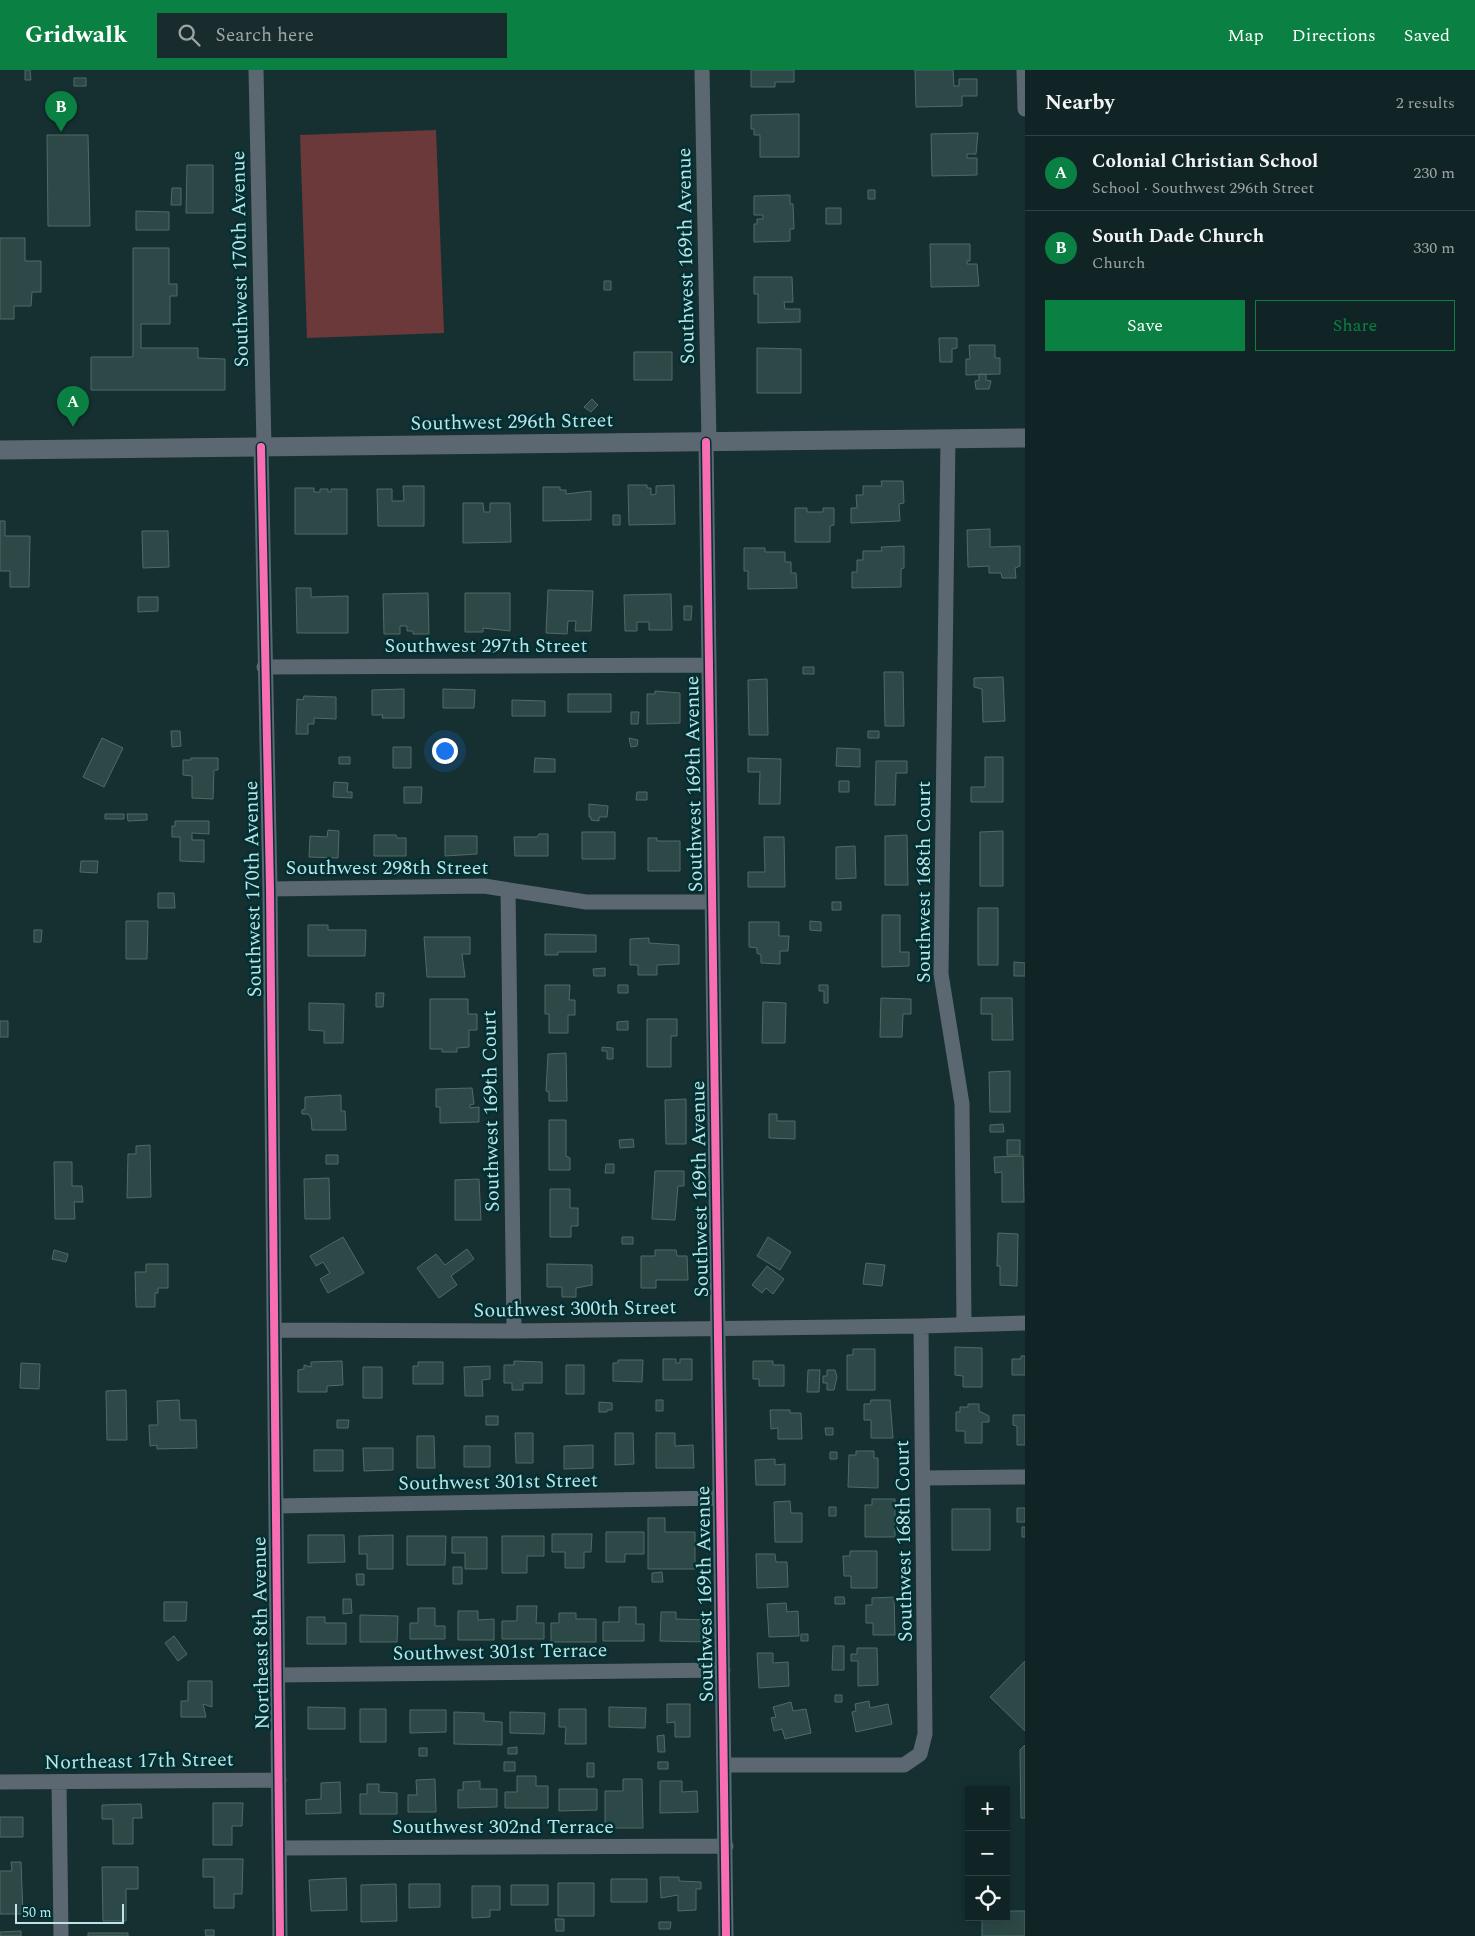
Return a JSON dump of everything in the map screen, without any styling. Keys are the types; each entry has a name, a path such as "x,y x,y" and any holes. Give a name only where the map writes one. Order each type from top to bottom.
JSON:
{"street":[{"name":"Southwest 170th Avenue","path":"256,70 264,667 270,889 275,1330"},
{"name":"Southwest 169th Avenue","path":"702,70 708,666 726,1936"},
{"path":"1024,70 1025,109"},
{"name":"Southwest 296th Street","path":"0,450 1025,438"},
{"name":"Southwest 168th Court","path":"948,439 941,974 962,1104 964,1324"},
{"name":"Southwest 297th Street","path":"264,667 708,666"},
{"name":"Southwest 298th Street","path":"270,889 484,886 586,902 712,902"},
{"name":"Southwest 169th Court","path":"508,890 514,1331"},
{"name":"Southwest 300th Street","path":"275,1330 514,1331 1025,1323"},
{"name":"Southwest 168th Court","path":"724,1765 904,1765 920,1754 925,1734 924,1478 921,1326"},
{"name":"Northeast 8th Avenue","path":"275,1330 280,1936"},
{"path":"924,1478 1025,1477"},
{"name":"Southwest 301st Street","path":"276,1506 720,1498"},
{"name":"Southwest 301st Terrace","path":"278,1675 723,1670"},
{"name":"Northeast 17th Street","path":"0,1782 279,1780"},
{"path":"58,1782 61,1936"},
{"name":"Southwest 302nd Terrace","path":"280,1848 726,1846"}],"shaded area":[{"path":"436,130 444,333 307,338 300,135"}],"building":[{"path":"25,70 30,70 31,80 25,80"},
{"path":"751,70 794,70 794,82 775,82 775,87 751,87"},
{"path":"915,70 953,70 954,86 959,86 959,79 977,79 977,96 962,96 962,106 916,107"},
{"path":"74,78 86,78 86,86 74,86"},
{"path":"799,114 799,157 760,157 760,135 754,135 754,129 751,129 751,115"},
{"path":"978,133 976,154 967,154 967,158 977,158 977,175 932,176 931,134"},
{"path":"47,135 88,135 90,226 48,226"},
{"path":"187,165 213,165 213,213 186,213"},
{"path":"172,188 181,188 181,205 171,205"},
{"path":"868,190 875,190 875,199 868,199"},
{"path":"790,195 790,204 793,204 794,229 790,229 790,241 754,242 754,224 757,224 757,219 763,219 763,215 754,215 754,196"},
{"path":"826,208 841,208 841,224 826,224"},
{"path":"136,211 169,212 169,230 136,230"},
{"path":"0,238 25,238 25,261 41,261 41,292 32,292 31,306 14,306 14,319 0,319"},
{"path":"930,244 970,244 970,261 967,261 967,264 977,264 979,286 931,287"},
{"path":"133,248 169,248 169,284 177,284 177,296 170,296 170,324 141,324 141,348 198,348 198,358 225,359 225,390 91,390 91,357 133,357"},
{"path":"754,277 792,277 793,302 784,302 785,309 800,309 800,322 758,323 758,294 754,294"},
{"path":"604,281 611,281 611,290 604,290"},
{"path":"939,338 957,338 957,348 952,349 952,362 940,362"},
{"path":"969,345 995,345 995,358 1000,358 1000,374 966,375 966,359 970,359"},
{"path":"757,348 801,349 801,393 757,393"},
{"path":"634,352 672,352 672,380 634,380"},
{"path":"979,374 986,374 986,380 991,381 989,389 976,389 975,381 979,380"},
{"path":"592,399 598,405 591,412 584,407"},
{"path":"881,481 903,481 904,503 899,504 900,521 851,523 851,508 857,508 856,495 863,495 863,486 882,486"},
{"path":"628,485 647,485 647,488 651,488 651,495 656,494 656,486 674,485 675,524 629,525"},
{"path":"403,486 424,486 424,526 378,526 377,489 392,489 392,501 404,501"},
{"path":"543,487 560,487 560,490 566,490 566,494 591,491 591,520 543,521"},
{"path":"295,488 314,488 314,492 320,492 320,489 328,489 328,492 331,492 331,489 347,489 347,534 295,534"},
{"path":"463,503 483,503 484,512 490,512 490,503 510,503 511,542 463,543"},
{"path":"795,508 807,508 807,512 823,512 823,508 834,508 834,525 830,526 830,542 795,542"},
{"path":"613,515 620,515 620,525 613,525"},
{"path":"0,521 5,521 5,536 30,536 29,587 10,587 10,571 0,571"},
{"path":"990,529 990,547 1020,546 1020,566 1015,568 1016,578 1002,578 1001,573 989,573 989,566 968,567 967,530"},
{"path":"142,531 168,531 169,567 143,568"},
{"path":"904,546 904,568 901,569 901,587 852,588 852,572 857,572 857,560 863,560 863,551 882,551 881,547"},
{"path":"744,548 765,548 765,552 785,552 785,562 791,562 791,573 796,573 797,588 748,589 748,571 744,571"},
{"path":"296,588 311,588 311,597 348,596 348,633 297,633"},
{"path":"548,590 593,591 591,631 575,631 576,621 568,621 567,634 546,633"},
{"path":"428,593 429,634 413,634 413,631 407,631 407,626 400,626 400,634 384,634 383,594"},
{"path":"465,593 510,593 510,631 483,628 483,632 465,632"},
{"path":"671,594 672,630 649,630 649,622 637,622 637,631 625,631 624,595"},
{"path":"138,597 158,597 158,611 138,612"},
{"path":"684,606 692,606 691,620 684,620"},
{"path":"803,667 814,667 814,674 803,674"},
{"path":"884,672 903,672 904,726 885,726"},
{"path":"1003,677 1005,721 983,722 982,689 974,687 974,678"},
{"path":"767,679 768,735 749,735 748,680"},
{"path":"404,689 404,718 382,718 383,715 372,715 372,690"},
{"path":"443,689 475,690 474,708 443,708"},
{"path":"655,691 680,693 680,723 647,724 647,694 655,694"},
{"path":"568,694 611,694 611,712 568,712"},
{"path":"304,696 336,697 336,719 314,718 314,724 308,724 308,734 296,734 297,699 303,700"},
{"path":"512,700 545,701 545,716 512,716"},
{"path":"631,712 639,712 638,724 631,724"},
{"path":"171,731 180,731 181,746 172,747"},
{"path":"868,731 879,731 879,738 868,738"},
{"path":"102,738 123,748 104,787 83,777"},
{"path":"629,738 638,740 637,746 631,747"},
{"path":"393,747 411,747 411,768 393,768"},
{"path":"837,748 860,749 860,767 836,766"},
{"path":"339,757 350,757 350,764 339,764"},
{"path":"985,757 1003,757 1003,802 971,802 971,787 985,787"},
{"path":"191,758 218,758 218,770 214,770 213,799 192,798 192,776 183,775 183,760 191,760"},
{"path":"535,758 555,759 555,772 534,772"},
{"path":"748,758 781,759 780,804 759,804 760,772 748,772"},
{"path":"876,761 907,761 907,773 896,773 895,805 875,805"},
{"path":"839,781 849,781 849,792 839,792"},
{"path":"334,782 348,783 347,792 352,792 352,798 333,797"},
{"path":"404,787 422,787 421,803 404,803"},
{"path":"637,792 647,792 647,800 636,800"},
{"path":"589,804 608,806 607,817 599,817 599,821 591,820 591,817 589,817"},
{"path":"105,814 124,814 124,819 105,819"},
{"path":"127,814 147,814 147,820 128,821"},
{"path":"175,821 209,821 209,834 192,833 192,840 204,840 204,862 180,861 180,837 172,837 172,826 175,826"},
{"path":"328,830 339,831 338,858 309,857 310,836 327,837"},
{"path":"1003,831 1003,886 980,886 980,832"},
{"path":"582,832 615,832 615,859 582,859"},
{"path":"539,834 548,834 548,856 515,856 514,837 537,837"},
{"path":"374,835 396,835 397,838 406,838 406,856 374,856"},
{"path":"907,835 908,885 885,885 885,836"},
{"path":"445,836 477,836 477,854 445,856"},
{"path":"764,837 784,837 785,887 748,887 748,872 765,872"},
{"path":"648,838 657,838 657,841 680,841 680,871 648,871"},
{"path":"855,846 856,878 836,879 836,847"},
{"path":"81,861 98,861 97,873 80,872"},
{"path":"158,893 174,893 175,908 158,908"},
{"path":"832,902 841,902 841,910 832,910"},
{"path":"978,908 998,908 998,965 978,965"},
{"path":"882,915 900,915 900,952 909,952 909,966 882,967"},
{"path":"126,921 148,921 147,959 126,959"},
{"path":"810,921 821,922 821,931 810,930"},
{"path":"749,922 779,922 779,936 789,936 788,951 780,951 780,964 761,963 761,955 757,953 757,948 749,947"},
{"path":"308,925 328,925 328,930 366,930 365,956 308,956"},
{"path":"34,930 42,930 41,942 34,942"},
{"path":"545,934 596,935 596,952 558,952 558,955 545,955"},
{"path":"424,937 470,937 470,954 462,954 465,977 427,977"},
{"path":"649,938 649,943 679,945 679,964 657,965 657,975 638,975 638,965 630,965 630,939"},
{"path":"1014,962 1025,963 1025,976 1014,976"},
{"path":"605,968 605,976 594,976 593,969"},
{"path":"545,985 570,985 569,1000 575,1000 575,1015 568,1015 568,1033 549,1033 549,1014 545,1014"},
{"path":"618,985 628,985 628,993 618,993"},
{"path":"819,985 828,985 828,1003 824,1003 824,991 819,991"},
{"path":"376,993 384,993 383,1007 376,1007"},
{"path":"881,998 911,999 911,1014 903,1014 902,1037 880,1037"},
{"path":"981,998 1012,998 1013,1040 992,1040 992,1014 981,1014"},
{"path":"430,999 468,999 468,1014 477,1014 477,1030 469,1030 469,1047 457,1048 457,1052 442,1052 442,1049 430,1049"},
{"path":"763,1002 786,1003 785,1043 762,1043"},
{"path":"309,1003 344,1004 343,1043 324,1043 324,1031 309,1030"},
{"path":"647,1019 677,1019 677,1036 671,1036 671,1067 647,1067"},
{"path":"0,1021 8,1021 8,1037 0,1037"},
{"path":"628,1021 628,1030 617,1030 617,1022"},
{"path":"602,1047 613,1048 613,1059 607,1059 607,1051 602,1051"},
{"path":"566,1053 567,1101 549,1101 549,1092 546,1091 548,1054"},
{"path":"1010,1071 1010,1112 990,1112 989,1072"},
{"path":"472,1088 474,1104 470,1105 470,1108 479,1107 479,1122 440,1123 440,1107 436,1107 436,1089"},
{"path":"341,1095 341,1111 345,1111 346,1130 312,1130 311,1118 308,1114 302,1114 302,1110 305,1109 305,1097"},
{"path":"686,1099 686,1144 666,1144 665,1100"},
{"path":"769,1114 777,1114 777,1121 795,1121 795,1139 769,1138"},
{"path":"549,1120 566,1120 566,1156 570,1158 570,1170 549,1170"},
{"path":"1003,1124 1004,1132 990,1132 990,1125"},
{"path":"633,1139 634,1147 620,1148 619,1140"},
{"path":"1007,1140 1020,1140 1020,1155 1007,1155"},
{"path":"150,1145 151,1197 127,1198 128,1154 136,1154 136,1146"},
{"path":"326,1155 338,1155 338,1164 326,1164"},
{"path":"1023,1156 1024,1202 1002,1202 1002,1172 995,1173 994,1157"},
{"path":"54,1162 72,1162 72,1186 82,1186 83,1202 74,1202 75,1219 55,1219"},
{"path":"606,1164 614,1164 614,1173 605,1173"},
{"path":"655,1171 684,1171 684,1186 678,1186 675,1220 652,1219"},
{"path":"329,1178 330,1219 305,1219 304,1179"},
{"path":"479,1179 481,1220 455,1220 455,1180"},
{"path":"550,1189 570,1189 570,1208 578,1208 578,1226 571,1226 571,1237 550,1237"},
{"path":"998,1233 1018,1234 1017,1286 1000,1285 1000,1266 997,1266"},
{"path":"343,1237 364,1273 328,1293 320,1279 330,1273 323,1262 316,1266 310,1256"},
{"path":"622,1237 633,1237 633,1244 622,1244"},
{"path":"768,1237 791,1252 780,1270 757,1256"},
{"path":"467,1249 474,1259 451,1276 457,1285 439,1298 417,1268 436,1254 445,1265"},
{"path":"54,1250 68,1254 66,1262 52,1259"},
{"path":"655,1250 676,1250 677,1256 687,1256 688,1280 656,1280 656,1288 641,1288 641,1256 655,1256"},
{"path":"866,1263 885,1265 882,1286 863,1284"},
{"path":"146,1264 168,1264 168,1288 158,1288 158,1293 155,1293 155,1307 136,1307 135,1272 146,1272"},
{"path":"547,1264 592,1265 592,1285 576,1288 576,1297 562,1297 562,1287 547,1287"},
{"path":"767,1266 784,1279 773,1294 766,1288 762,1293 752,1285"},
{"path":"955,1347 982,1348 982,1387 963,1387 963,1376 955,1375"},
{"path":"853,1349 875,1349 875,1390 847,1390 847,1355 853,1355"},
{"path":"1021,1356 1025,1356 1025,1375 1012,1375 1012,1359 1021,1359"},
{"path":"663,1359 676,1359 676,1363 680,1363 680,1359 692,1359 692,1380 663,1380"},
{"path":"618,1360 643,1360 642,1382 613,1381 613,1363 618,1363"},
{"path":"342,1361 343,1385 327,1386 327,1392 298,1392 298,1370 304,1369 304,1365 311,1367 311,1362"},
{"path":"514,1361 542,1362 542,1383 523,1383 523,1390 512,1390 512,1383 504,1383 504,1365 514,1365"},
{"path":"753,1361 773,1361 773,1365 784,1365 784,1386 759,1386 759,1379 753,1379"},
{"path":"418,1362 443,1362 443,1384 413,1384 413,1366 418,1366"},
{"path":"21,1363 40,1364 39,1389 20,1388"},
{"path":"566,1365 584,1365 584,1394 566,1394"},
{"path":"490,1366 490,1379 482,1380 483,1396 465,1396 464,1367"},
{"path":"363,1367 382,1367 382,1398 363,1398"},
{"path":"808,1370 820,1370 819,1392 807,1392"},
{"path":"827,1370 835,1370 837,1377 834,1390 827,1390 827,1383 823,1383 823,1376 827,1376"},
{"path":"126,1390 127,1440 107,1440 106,1391"},
{"path":"179,1400 180,1420 196,1420 197,1448 157,1449 157,1445 150,1446 149,1425 158,1425 157,1401"},
{"path":"656,1400 663,1400 663,1411 656,1411"},
{"path":"871,1400 890,1400 893,1438 871,1438 871,1420 864,1420 864,1404 870,1404"},
{"path":"599,1402 612,1403 612,1410 599,1412"},
{"path":"968,1404 979,1404 979,1411 989,1416 989,1422 982,1422 982,1443 965,1443 965,1431 956,1431 956,1412 960,1412 960,1407 968,1407"},
{"path":"770,1410 790,1410 790,1413 801,1413 802,1439 778,1439 778,1428 771,1429"},
{"path":"1013,1415 1025,1415 1025,1445 1017,1445 1017,1426 1013,1425"},
{"path":"486,1416 498,1416 498,1425 486,1425"},
{"path":"337,1420 349,1420 348,1428 337,1428"},
{"path":"825,1428 833,1428 833,1435 826,1435"},
{"path":"515,1433 533,1433 533,1463 516,1463"},
{"path":"615,1433 633,1433 634,1464 615,1465"},
{"path":"656,1433 675,1433 675,1446 693,1445 694,1468 656,1468"},
{"path":"417,1436 434,1436 435,1468 417,1468"},
{"path":"593,1445 593,1468 564,1469 564,1446"},
{"path":"464,1446 490,1446 490,1467 464,1467"},
{"path":"363,1448 393,1448 393,1470 364,1471"},
{"path":"314,1450 343,1450 343,1471 314,1471"},
{"path":"856,1451 874,1451 874,1458 878,1458 878,1488 848,1487 849,1455 856,1455"},
{"path":"830,1452 837,1452 837,1459 830,1459"},
{"path":"775,1459 775,1465 785,1464 785,1485 756,1485 755,1460"},
{"path":"872,1499 895,1499 895,1537 865,1537 865,1505 872,1505"},
{"path":"790,1501 791,1513 802,1513 802,1542 775,1542 774,1502"},
{"path":"829,1507 836,1507 836,1516 829,1516"},
{"path":"1017,1508 1025,1508 1025,1522 1017,1522"},
{"path":"952,1509 990,1509 990,1550 952,1550"},
{"path":"648,1518 665,1518 665,1532 695,1532 695,1569 648,1569"},
{"path":"1022,1527 1025,1527 1025,1537 1022,1537"},
{"path":"606,1532 644,1532 644,1554 625,1554 625,1562 606,1562"},
{"path":"552,1534 592,1534 591,1552 584,1552 584,1568 565,1568 565,1552 552,1552"},
{"path":"308,1535 344,1535 345,1562 308,1563"},
{"path":"393,1535 393,1569 367,1569 367,1554 359,1554 359,1536"},
{"path":"407,1536 446,1536 445,1565 407,1565"},
{"path":"502,1536 544,1536 544,1556 527,1556 527,1573 502,1573"},
{"path":"452,1537 487,1537 487,1569 465,1569 465,1553 452,1553"},
{"path":"850,1551 877,1551 877,1588 851,1588 851,1576 844,1576 843,1556 850,1556"},
{"path":"756,1554 775,1554 776,1562 787,1562 788,1587 757,1588"},
{"path":"453,1567 462,1567 462,1584 453,1584"},
{"path":"662,1572 663,1582 652,1582 652,1573"},
{"path":"356,1574 364,1574 364,1585 357,1585"},
{"path":"835,1597 844,1597 845,1604 835,1604"},
{"path":"894,1597 895,1635 873,1635 873,1623 866,1623 866,1605 872,1605 872,1598"},
{"path":"343,1599 351,1599 352,1613 343,1614"},
{"path":"164,1602 187,1602 186,1621 164,1621"},
{"path":"786,1603 787,1612 798,1611 799,1636 769,1637 767,1604"},
{"path":"517,1606 537,1606 536,1623 544,1623 544,1639 502,1639 502,1621 517,1621"},
{"path":"619,1607 636,1607 636,1624 644,1624 644,1641 603,1641 603,1622 619,1622"},
{"path":"418,1608 435,1608 435,1626 445,1626 445,1639 410,1639 410,1623 418,1623"},
{"path":"458,1611 478,1611 478,1620 494,1619 494,1640 458,1640"},
{"path":"661,1612 676,1612 676,1619 706,1620 705,1642 660,1641"},
{"path":"559,1613 576,1613 576,1619 596,1619 596,1642 551,1642 551,1623 559,1623"},
{"path":"360,1615 398,1616 397,1642 360,1642"},
{"path":"307,1617 325,1617 325,1623 346,1623 346,1644 307,1644"},
{"path":"801,1634 808,1634 808,1641 801,1641"},
{"path":"174,1636 187,1654 178,1661 165,1643"},
{"path":"833,1646 844,1646 844,1670 832,1670"},
{"path":"857,1648 877,1648 878,1685 858,1686 858,1661 851,1661 851,1654 857,1654"},
{"path":"757,1653 773,1653 773,1663 788,1662 789,1686 759,1688"},
{"path":"1025,1661 1025,1731 990,1697"},
{"path":"188,1681 212,1681 212,1707 203,1704 206,1717 181,1717 181,1701 188,1701"},
{"path":"835,1695 842,1695 842,1702 835,1702"},
{"path":"869,1701 870,1708 888,1704 892,1724 856,1732 852,1712 856,1711 855,1704"},
{"path":"791,1702 793,1711 806,1709 811,1733 785,1739 782,1729 774,1731 771,1718 776,1717 773,1707"},
{"path":"667,1704 690,1704 690,1737 675,1737 675,1722 667,1723"},
{"path":"308,1707 345,1708 345,1729 308,1729"},
{"path":"609,1707 646,1708 645,1728 609,1727"},
{"path":"360,1709 386,1709 386,1742 360,1742"},
{"path":"559,1709 586,1709 586,1744 565,1744 566,1727 559,1727"},
{"path":"410,1710 446,1710 446,1732 410,1733"},
{"path":"454,1712 484,1713 484,1721 502,1722 502,1745 454,1744"},
{"path":"510,1712 545,1713 544,1734 510,1733"},
{"path":"664,1735 665,1752 658,1752 657,1736"},
{"path":"1025,1745 1025,1818 1021,1818 1020,1750"},
{"path":"517,1747 517,1754 508,1754 508,1748"},
{"path":"419,1748 427,1748 427,1756 419,1756"},
{"path":"504,1762 515,1762 515,1771 504,1771"},
{"path":"658,1762 668,1762 668,1769 658,1769"},
{"path":"587,1763 594,1763 594,1777 587,1777"},
{"path":"517,1776 536,1776 536,1786 548,1786 548,1808 505,1808 505,1792 517,1792"},
{"path":"435,1779 436,1812 408,1812 408,1795 417,1795 416,1780"},
{"path":"623,1779 642,1779 643,1828 605,1828 605,1791 623,1791"},
{"path":"480,1781 480,1789 497,1789 497,1807 458,1808 458,1790 463,1790 463,1782"},
{"path":"660,1781 682,1781 682,1792 697,1791 698,1812 660,1813"},
{"path":"340,1782 341,1813 306,1814 306,1800 321,1799 321,1783"},
{"path":"367,1784 379,1784 379,1792 397,1793 397,1814 360,1814 360,1794 367,1794"},
{"path":"559,1789 597,1789 597,1810 559,1811"},
{"path":"213,1803 243,1803 242,1826 232,1826 232,1845 213,1845"},
{"path":"141,1804 142,1818 133,1818 133,1844 113,1844 113,1819 102,1819 102,1805"},
{"path":"0,1817 23,1817 23,1837 0,1837"},
{"path":"203,1859 243,1859 242,1894 234,1894 234,1908 214,1908 214,1877 203,1877"},
{"path":"11,1862 21,1862 23,1914 0,1914 0,1871 12,1871"},
{"path":"102,1867 138,1867 138,1889 126,1889 126,1921 103,1921"},
{"path":"660,1877 679,1877 679,1881 701,1882 701,1889 696,1889 696,1910 678,1911 678,1895 661,1898"},
{"path":"346,1878 347,1910 311,1911 309,1880"},
{"path":"611,1879 647,1879 647,1902 611,1902"},
{"path":"558,1883 594,1883 594,1916 558,1916"},
{"path":"396,1884 397,1921 361,1922 361,1885"},
{"path":"409,1884 440,1884 440,1907 409,1908"},
{"path":"511,1885 548,1885 548,1905 511,1905"},
{"path":"472,1886 500,1886 500,1910 490,1910 490,1917 472,1918"},
{"path":"1010,1911 1025,1911 1025,1936 982,1936 982,1921 1010,1921"},
{"path":"555,1919 564,1919 564,1931 556,1931"},
{"path":"659,1922 671,1922 670,1929 659,1929"},
{"path":"205,1930 214,1930 214,1936 206,1936"},
{"path":"21,1931 21,1936 0,1936 0,1932"},
{"path":"88,1933 128,1933 128,1936 88,1936"}],"cycle path":[{"path":"706,442 726,1936"},
{"path":"261,447 270,889 280,1936"}],"place":[{"name":"South Dade Church","path":"61,132"},
{"name":"Colonial Christian School","path":"73,427"}]}
